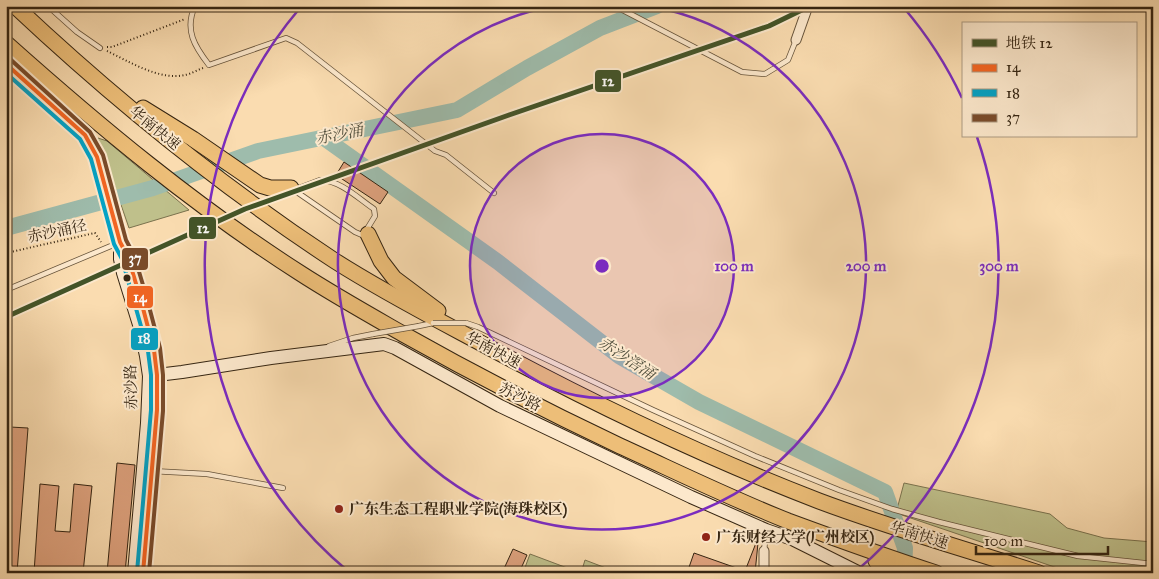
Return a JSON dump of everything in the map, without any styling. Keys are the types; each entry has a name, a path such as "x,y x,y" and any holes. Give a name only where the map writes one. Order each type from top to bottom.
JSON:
{"highway":[{"name":"华南快速","path":"14,6 91,76 194,159 281,224 365,280 496,352 586,397 702,451 816,500 884,524 1039,573"},
{"name":"华南快速","path":"6,43 91,118 158,172 299,273 340,298 460,366 561,418 693,480 876,557 935,572"},
{"path":"91,76 199,143 242,174 265,187 291,188"},
{"path":"368,234 381,262 394,278 496,352"},
{"path":"876,557 899,573"}],"main road":[{"name":"赤沙路","path":"6,64 85,135 97,157 120,242 120,259 123,273 153,376 134,573"},
{"name":"苏沙路","path":"153,376 306,353 384,344 395,348 500,406 691,497 766,530 792,539 860,573"},
{"path":"143,573 157,400 153,376"}],"street":[{"path":"796,40 808,6"},
{"path":"764,551 764,573"}],"lane":[{"path":"48,6 77,32 100,48"},
{"path":"615,6 742,72 765,74 788,60 796,40"},
{"path":"194,8 190,30 196,48 209,65 286,38 297,43 435,151 446,155 494,193"},
{"path":"320,180 336,184 374,209 375,216 367,229 368,234 362,235 355,232 291,188 299,188 320,180"},
{"path":"6,290 120,242"},
{"path":"306,353 353,338 433,323 466,323 755,456 892,509 1078,556 1153,564"},
{"path":"152,471 207,474 283,488"},
{"path":"764,551 766,530"}],"path":[{"path":"100,48 112,47 169,24 184,20 194,8"},
{"path":"100,48 146,70 168,76 184,75 209,65"},
{"name":"赤沙涌径","path":"6,253 95,233 105,249"}],"green space":[{"path":"98,138 107,141 189,210 129,228"},
{"path":"904,483 1050,514 1067,528 1104,538 1153,542 1153,573 1072,573 896,513"},
{"path":"530,554 578,572 578,573 523,573"},
{"path":"585,560 619,573 581,573"}],"building":[{"path":"344,162 388,192 380,204 336,175"},
{"path":"10,427 28,428 17,573 6,573 6,478"},
{"path":"117,463 135,465 125,573 107,573"},
{"path":"40,484 59,486 55,531 70,532 74,484 92,486 83,573 34,573"},
{"path":"756,543 758,543 755,573 687,573 694,553 745,571"},
{"path":"513,549 527,555 519,573 502,573"}],"waterway":[{"name":"赤沙涌","path":"6,228 153,188 258,151 457,110 527,68 600,28 657,6"},
{"name":"赤沙滘涌","path":"324,138 498,262 619,356 699,402 885,492 905,548 904,573"}],"metro line":[{"name":"12","path":"6,317 245,209 509,115 769,26 810,6"}],"transit line":[{"name":"37","path":"10,59 90,132 103,155 126,240 134,255 146,295 160,348 163,375 163,411 149,573"},
{"name":"14","path":"6,64 85,135 97,157 120,242 128,257 140,297 154,350 157,375 157,410 143,573"},
{"name":"18","path":"6,73 80,139 91,159 114,244 122,259 148,351 151,375 151,410 137,572"}],"place":[{"name":"广东生态工程职业学院(海珠校区)","path":"339,509"},
{"name":"广东财经大学(广州校区)","path":"706,537"}]}
